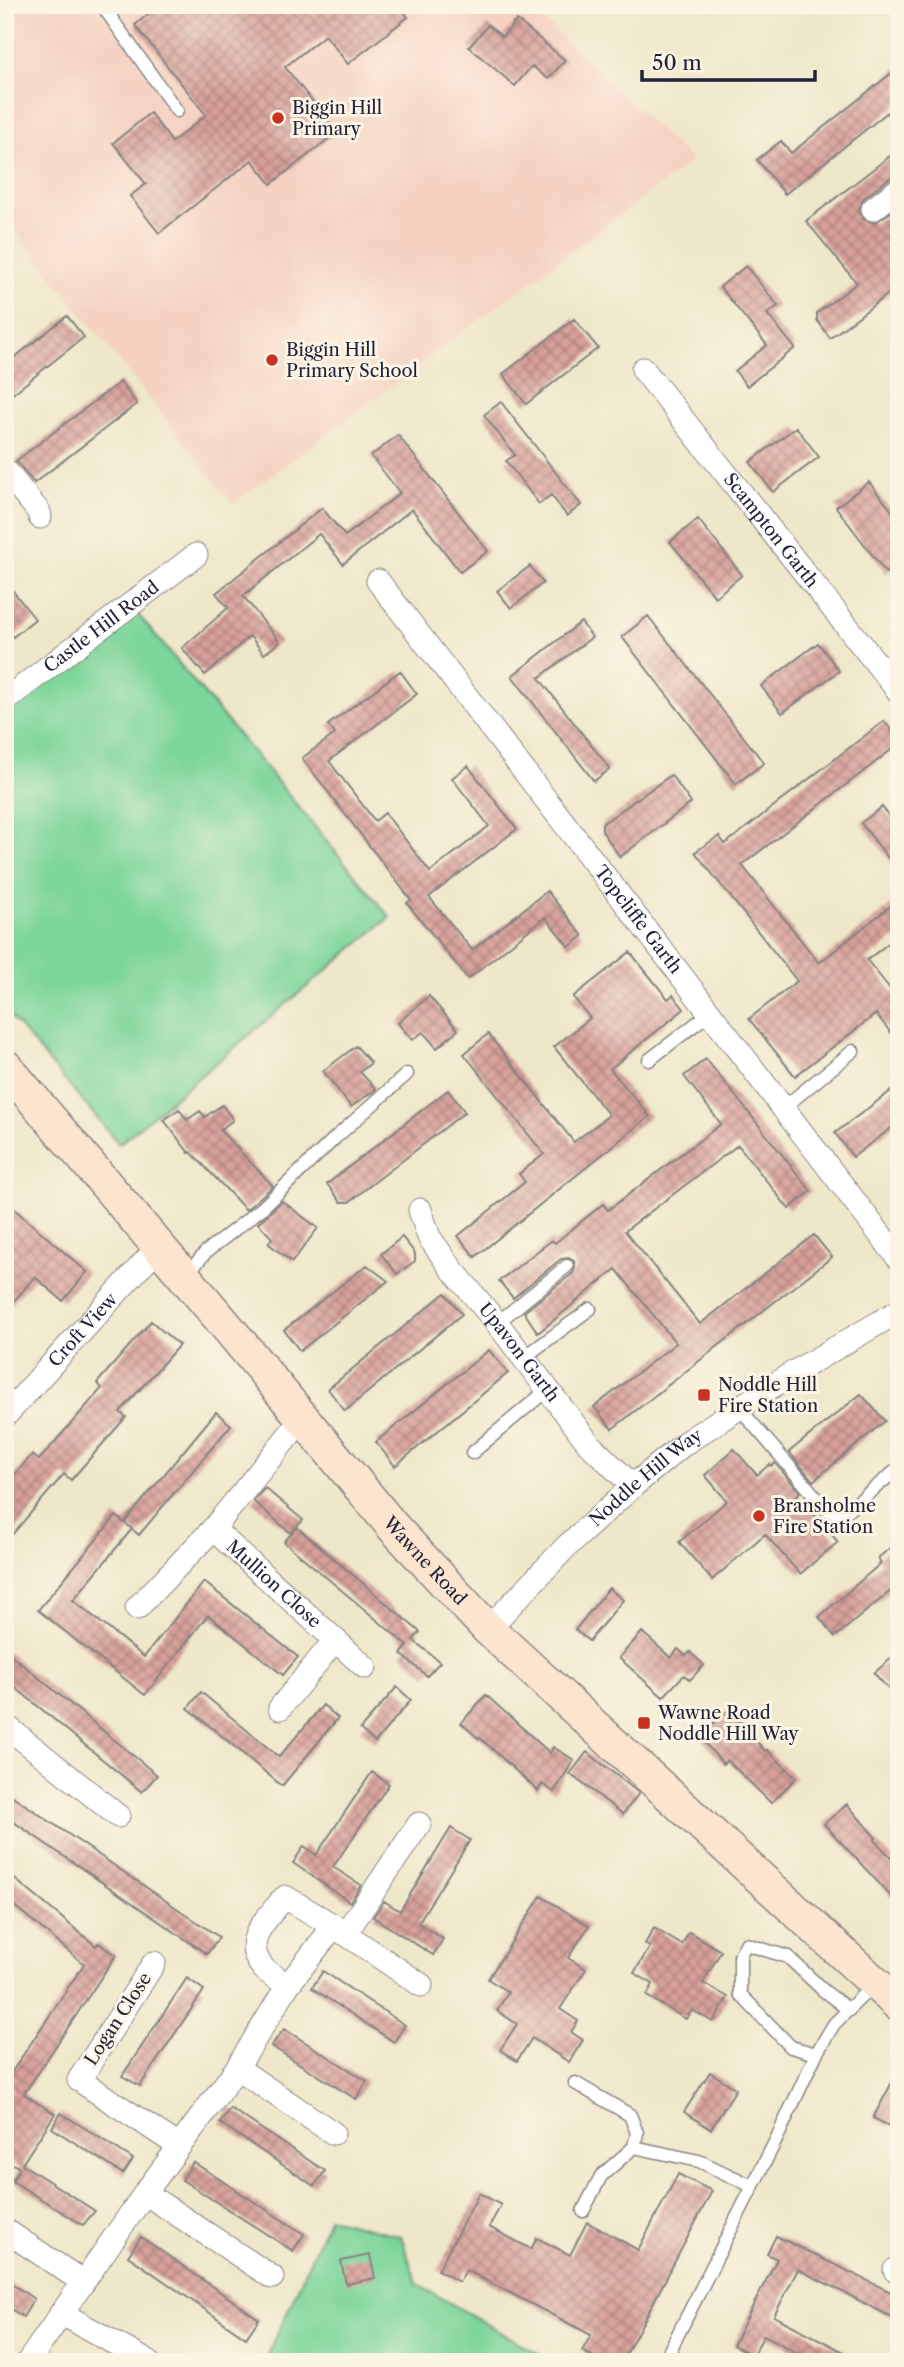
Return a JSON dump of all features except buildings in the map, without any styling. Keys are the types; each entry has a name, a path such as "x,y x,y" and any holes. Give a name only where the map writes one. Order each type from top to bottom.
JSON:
{"street":[{"path":"873,209 899,189"},
{"name":"Scampton Garth","path":"643,369 899,692"},
{"path":"5,470 39,512 40,517"},
{"name":"Castle Hill Road","path":"5,700 196,555"},
{"name":"Topcliffe Garth","path":"377,581 899,1259"},
{"name":"Wawne Road","path":"5,1066 394,1528 488,1629 899,2005"},
{"name":"Upavon Garth","path":"420,1210 429,1237 547,1390 590,1445 633,1486"},
{"name":"Croft View","path":"5,1416 159,1246"},
{"name":"Noddle Hill Way","path":"488,1629 566,1547 685,1443 790,1374 899,1311"},
{"name":"Mullion Close","path":"137,1608 213,1529 302,1419"},
{"name":"Mullion Close","path":"213,1529 365,1667"},
{"name":"Mullion Close","path":"281,1708 335,1640"},
{"path":"6,1729 118,1816"},
{"path":"28,2362 236,2068 288,1985 340,1930 419,1824"},
{"path":"288,1985 265,1970 254,1950 256,1933 285,1897 340,1930 421,1985"},
{"name":"Logan Close","path":"154,1963 79,2081 179,2146"},
{"path":"236,2068 333,2133"},
{"path":"145,2193 272,2277"},
{"path":"5,2230 83,2281"},
{"path":"61,2313 148,2362"}],"lane":[{"path":"102,5 177,111"},
{"path":"649,1060 709,1013"},
{"path":"783,1108 853,1051"},
{"path":"185,1277 206,1252 261,1209 407,1074"},
{"path":"497,1323 567,1266"},
{"path":"523,1357 590,1309"},
{"path":"472,1453 547,1390"},
{"path":"740,1409 827,1510 837,1514 847,1511 899,1468"},
{"path":"816,2054 791,2047 740,1993 740,1955 746,1944 788,1957 849,2010"},
{"path":"664,2362 816,2054 834,2024 875,1983"},
{"path":"575,2083 630,2115 637,2133 634,2147 601,2176 583,2211"},
{"path":"634,2147 699,2161 752,2186"}],"shaded area":[{"name":"Biggin Hill Primary School","path":"5,5 528,5 692,161 233,504 5,217"}],"green space":[{"path":"136,612 390,917 119,1144 5,1010 5,711"},
{"path":"329,2218 401,2236 417,2284 553,2362 265,2362"}],"place":[{"name":"Biggin Hill Primary","path":"278,118"},
{"name":"Biggin Hill Primary School","path":"272,360"},
{"name":"Noddle Hill Fire Station","path":"704,1395"},
{"name":"Bransholme Fire Station","path":"759,1516"},
{"name":"Wawne Road Noddle Hill Way","path":"644,1723"}]}
